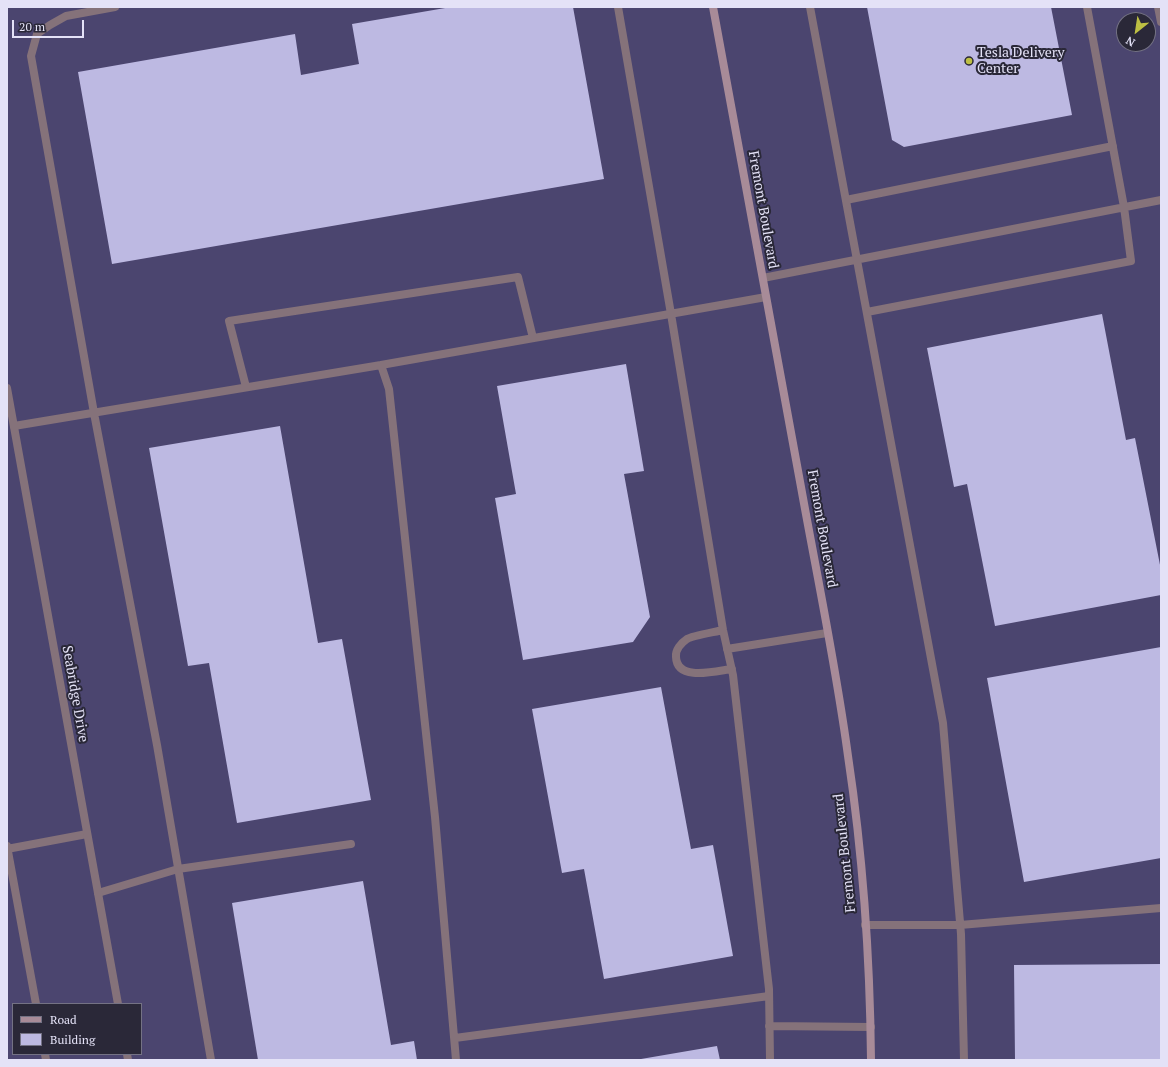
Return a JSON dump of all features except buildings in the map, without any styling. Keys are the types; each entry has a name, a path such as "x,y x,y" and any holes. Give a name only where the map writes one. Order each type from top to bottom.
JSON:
{"main road":[{"name":"Fremont Boulevard","path":"713,7 848,754 858,834 865,925 871,1027 871,1060"}],"street":[{"path":"115,7 66,16 50,25 37,34 31,56 94,413 157,745 212,1060"},
{"path":"618,7 671,314 722,630 732,669 748,800 768,996 770,1060"},
{"path":"810,7 943,723 960,925 964,1060"},
{"path":"867,312 1131,261 1124,207 1088,7"},
{"path":"1158,7 1161,22"},
{"path":"846,200 1113,146"},
{"path":"762,278 857,258 1161,200"},
{"path":"246,387 228,321 518,277 533,338"},
{"path":"14,426 381,365 766,297"},
{"path":"381,365 389,389 435,817 456,1060"},
{"name":"Seabridge Drive","path":"7,388 118,1003"},
{"path":"722,630 687,638 677,648 675,655 676,662 681,668 690,673 732,669"},
{"path":"727,650 827,632"},
{"path":"36,1003 7,847 87,834"},
{"path":"98,893 178,869 351,844"},
{"path":"865,925 960,925 1161,908"},
{"path":"455,1038 768,996"},
{"path":"769,1026 871,1027"}],"shaded area":[{"path":"7,7 1161,7 1161,1060 7,1060"}],"place":[{"name":"Tesla Delivery Center","path":"969,61"}]}
